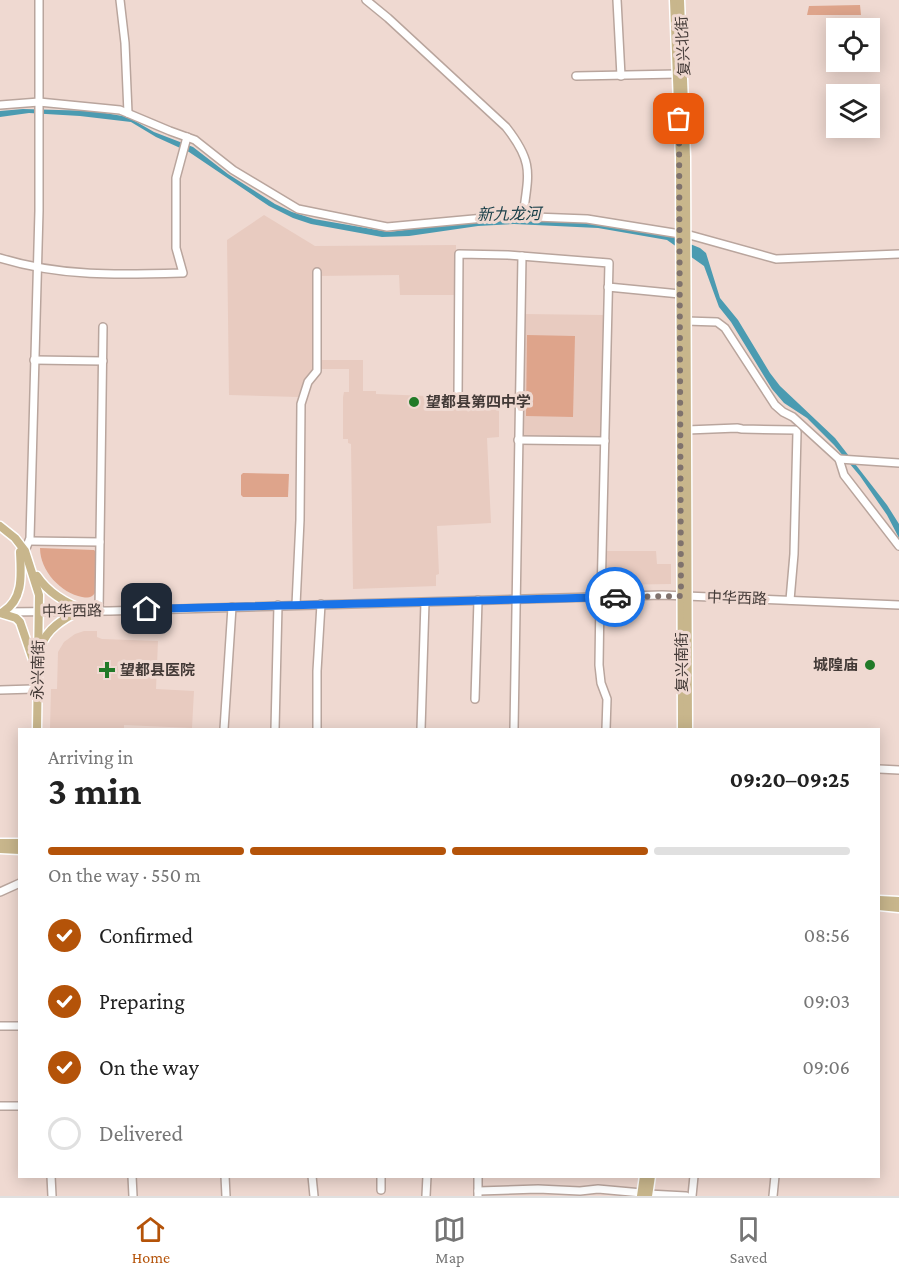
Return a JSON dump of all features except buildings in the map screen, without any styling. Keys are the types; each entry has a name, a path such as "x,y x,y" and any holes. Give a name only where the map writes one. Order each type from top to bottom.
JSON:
{"main road":[{"name":"复兴北街","path":"674,0 683,236"},
{"name":"复兴北街","path":"680,0 686,119 683,236 687,430 684,596"},
{"name":"复兴北街","path":"683,254 680,294 684,596"},
{"path":"0,526 15,538 45,587 83,611"},
{"path":"0,532 22,551 37,611"},
{"path":"1,612 12,606 19,592 22,551"},
{"path":"30,563 39,595 37,611"},
{"name":"复兴南街","path":"682,728 684,596"},
{"name":"复兴南街","path":"684,596 688,728"},
{"name":"永兴南街","path":"37,611 37,728"},
{"path":"36,656 45,636 52,629 69,616 83,611"},
{"path":"1,612 20,622 36,656"},
{"name":"永兴南街","path":"32,728 36,656"},
{"path":"0,843 18,843"},
{"path":"0,849 18,850"},
{"path":"880,900 899,901"},
{"path":"880,906 899,908"},
{"path":"644,1178 645,1195"},
{"path":"645,1195 650,1178"}],"street":[{"path":"22,551 30,541 37,268 39,0"},
{"path":"120,0 125,43 128,113"},
{"path":"366,0 506,127 515,138 528,167 523,217"},
{"path":"617,0 621,76"},
{"path":"576,76 678,74"},
{"path":"0,105 39,102 109,107 195,140 233,170 292,206 306,211 394,227 486,217 523,217 609,222 683,236 776,259 899,254"},
{"path":"0,258 37,268 85,275 183,273 176,248 176,178 187,137"},
{"path":"520,401 469,399 458,396 459,254 609,263 599,665 601,682 607,699 606,728"},
{"path":"514,728 522,256"},
{"path":"296,605 300,520 301,404 308,382 317,371 317,272"},
{"path":"608,287 680,294"},
{"path":"686,321 721,323 778,409 794,417 841,459 844,475 899,546"},
{"path":"99,611 103,327"},
{"path":"34,360 103,361"},
{"path":"687,430 737,428 795,430 797,432 794,554 790,600"},
{"path":"518,440 605,441"},
{"path":"841,459 899,463"},
{"path":"30,541 100,542"},
{"name":"中华西路","path":"1,612 684,596 899,605"},
{"path":"475,699 478,600"},
{"path":"421,728 425,602"},
{"path":"317,728 317,671 321,604"},
{"path":"275,728 278,606"},
{"path":"224,728 232,607"},
{"path":"0,690 33,689"},
{"path":"880,769 899,770"},
{"path":"0,892 18,884"},
{"path":"0,1026 18,1026"},
{"path":"0,1106 18,1106"},
{"path":"51,1178 51,1196"},
{"path":"132,1178 133,1196"},
{"path":"225,1178 226,1196"},
{"path":"312,1178 314,1196"},
{"path":"381,1178 381,1190"},
{"path":"426,1196 427,1178"},
{"path":"692,1196 694,1178"},
{"path":"773,1196 775,1178"},
{"path":"478,1193 500,1189 580,1191 598,1189 645,1195 686,1196"}],"shaded area":[{"path":"860,5 861,15 807,15 809,6"},
{"name":"望都县第四中学","path":"264,215 315,246 456,245 456,295 400,295 399,275 316,276 316,360 363,360 363,391 376,391 376,394 454,397 499,403 499,437 487,438 491,523 437,526 439,574 436,575 436,586 353,589 351,444 348,443 348,439 343,439 343,397 344,392 349,392 349,369 316,369 305,378 298,397 229,395 227,240"},
{"path":"524,314 604,315 602,438 522,436"},
{"path":"527,335 575,336 573,417 526,416"},
{"path":"243,473 289,474 288,497 243,497 241,495 241,475"},
{"path":"40,548 94,550 96,552 95,593 90,597 82,597 59,586 44,565"},
{"path":"606,551 656,551 657,564 671,564 671,584 605,585"},
{"name":"望都县医院","path":"97,631 97,637 102,639 158,641 156,689 194,691 192,728 124,725 124,728 50,728 51,689 57,689 58,652 64,642 75,634"}],"water":[{"path":"23,109 94,111 128,117 154,132 193,147 228,174 275,204 314,219 389,232 491,219 578,221 663,233 700,248 706,253 720,298 738,320 770,373 780,386 835,438 887,505 899,524 899,538 887,515 860,476 834,445 807,418 784,403 772,389 731,322 719,307 704,266 667,240 598,228 514,224 382,237 311,224 269,206 189,152 156,137 131,122 29,113 0,117 0,111"}],"way so far":[{"path":"615,597 681,596 679,119"}],"place":[{"name":"望都县第四中学","path":"414,402"},
{"name":"城隍庙","path":"870,665"},
{"name":"望都县医院","path":"107,670"}],"route":[{"path":"147,609 615,597"}],"water label":[{"name":"新九龙河","path":"509,214"}]}
